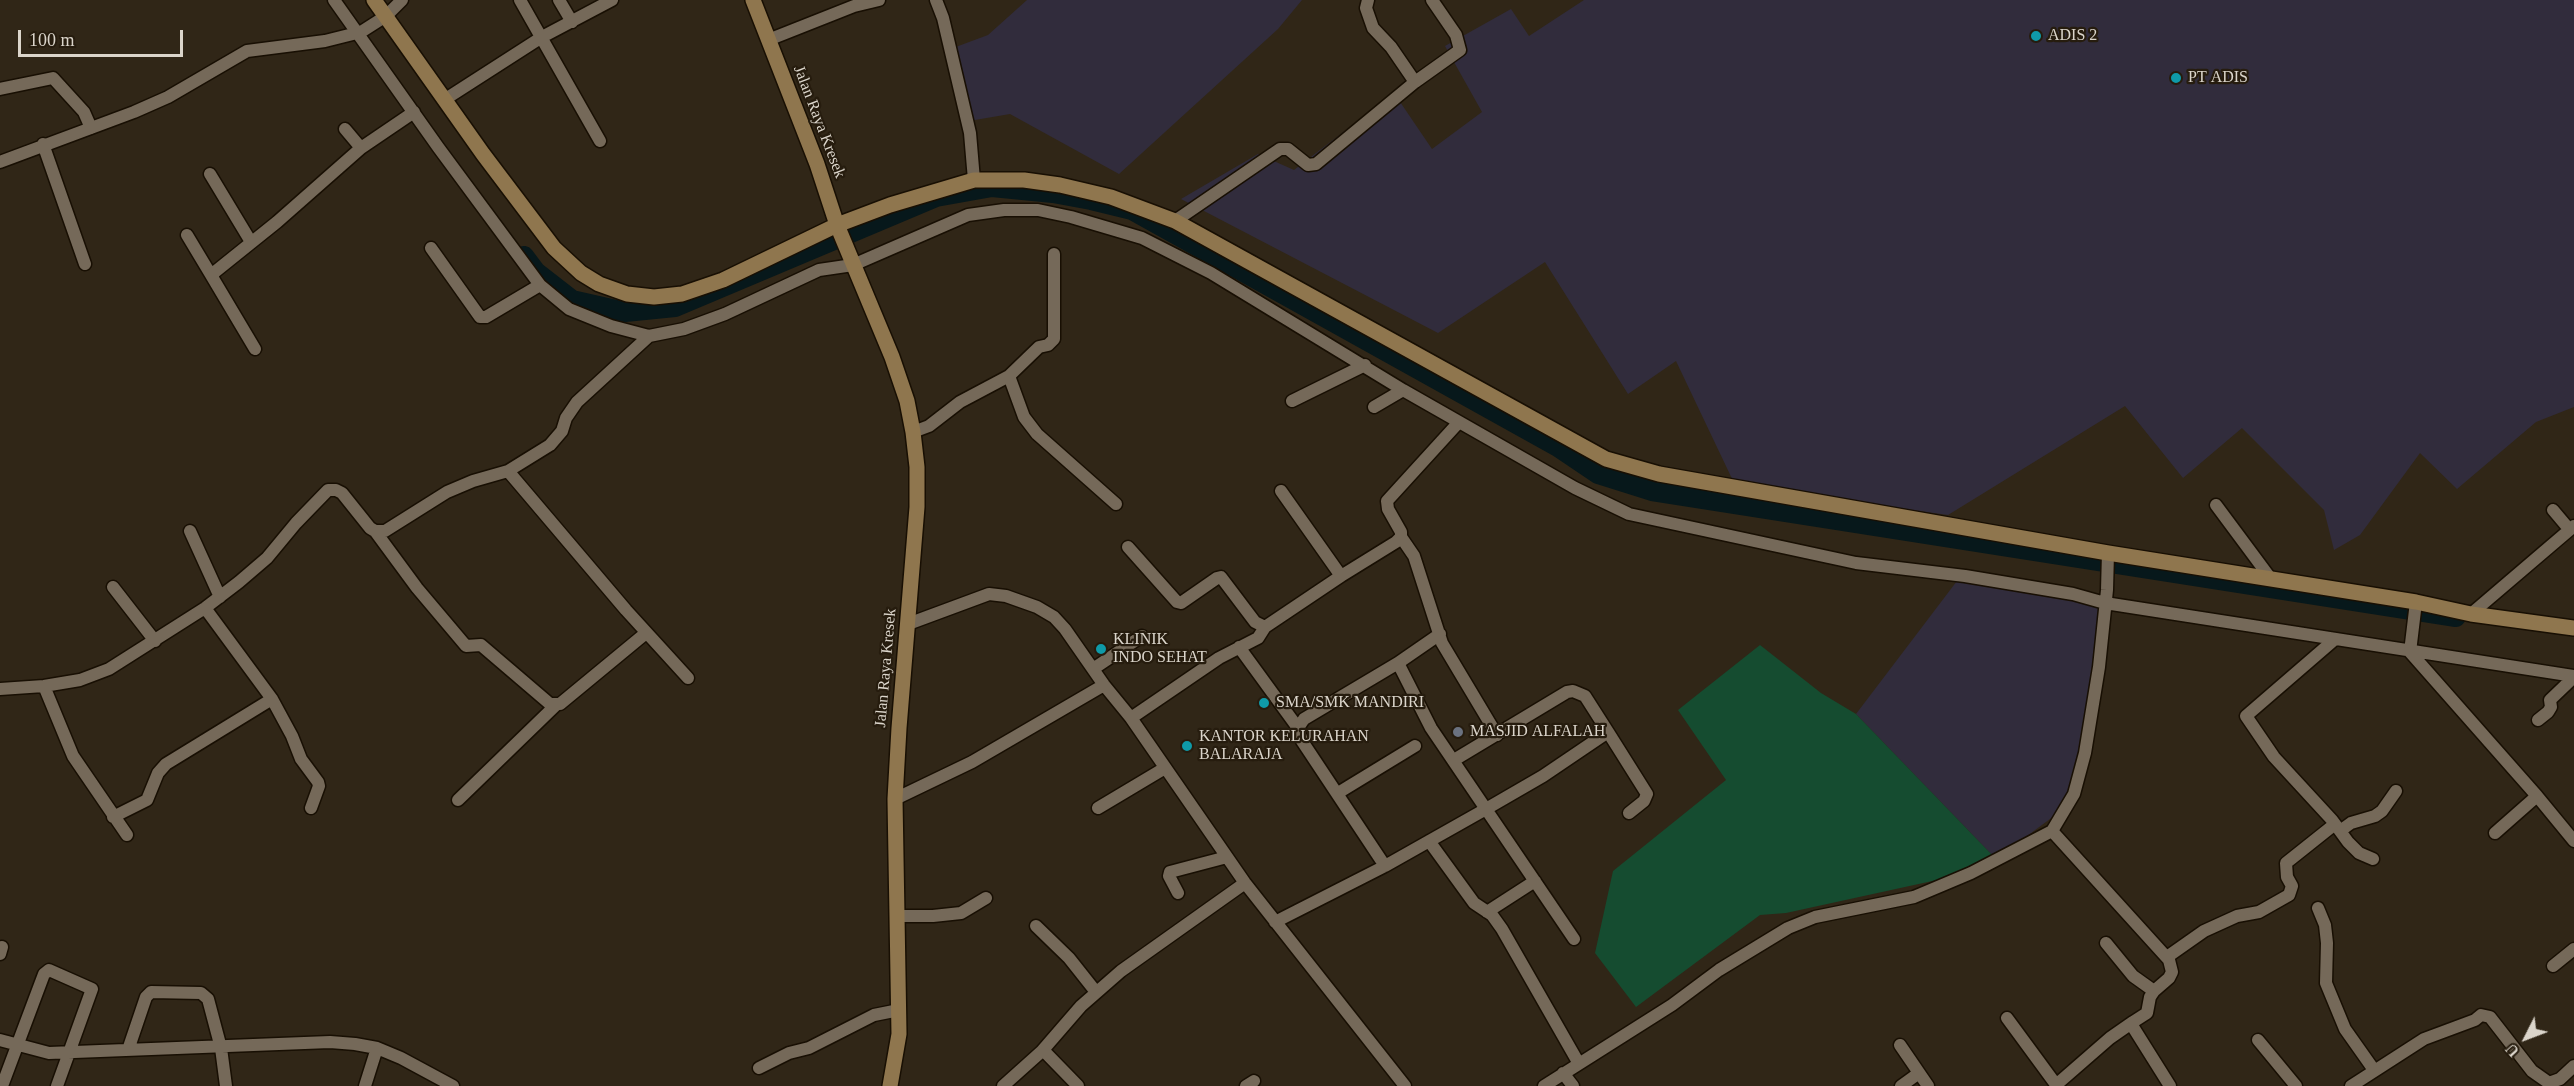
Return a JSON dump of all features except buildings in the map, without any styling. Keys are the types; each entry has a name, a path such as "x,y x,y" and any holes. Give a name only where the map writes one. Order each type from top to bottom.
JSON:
{"street":[{"path":"334,0 540,285 569,309 590,319 649,336 684,329 715,318 819,270 852,261 968,215 1004,210 1038,210 1071,217 1142,238 1211,273 1403,390 1575,488 1629,514 1856,563 1965,576 2073,594 2105,603 2574,676"},
{"path":"374,0 384,18 444,100 566,262 599,284 627,294 654,297 682,294 723,280 890,205 974,180 1024,180 1095,192 1128,202 1175,221 1606,459 1659,474 2107,555 2271,579 2416,606 2574,628"},
{"path":"0,162 168,97 247,51 325,41 359,33 384,18 402,0"},
{"path":"520,0 600,141"},
{"path":"559,0 572,22"},
{"path":"444,100 542,37 612,0"},
{"name":"Jalan Raya Kresek","path":"753,0 838,227 892,357 908,401 913,432 917,467 917,507 895,799 899,1034 890,1086"},
{"path":"768,40 854,6 879,0"},
{"path":"936,0 943,18 970,132 974,180"},
{"path":"1368,0 1366,8 1373,28 1391,47 1415,82"},
{"path":"1175,221 1280,149 1288,149 1308,165 1316,164 1415,82 1460,50 1456,35 1432,0"},
{"path":"0,89 53,78 84,112 92,128"},
{"path":"211,275 277,222 361,148 414,112"},
{"path":"345,129 361,148"},
{"path":"43,144 85,264"},
{"path":"210,174 250,242"},
{"path":"187,236 255,349"},
{"path":"431,248 480,317 486,317 540,285"},
{"path":"913,432 929,426 960,402 1008,376 1039,347 1051,342 1054,254"},
{"path":"375,531 385,531 397,525 447,492 473,481 508,471 550,445 562,431 566,418 577,402 649,336"},
{"path":"1292,401 1365,365"},
{"path":"1008,376 1024,417 1033,429 1116,504"},
{"path":"1374,407 1403,390"},
{"path":"1460,422 1387,501 1388,509 1398,525 1401,537 1414,556 1448,654 1497,735"},
{"path":"508,471 646,633 688,678"},
{"path":"0,689 44,686 94,676 155,641 220,597 267,558 328,490 342,493 466,646 481,645 550,704 560,705 646,633"},
{"path":"1281,492 1341,576"},
{"path":"2216,505 2271,579"},
{"path":"2471,614 2571,527 2553,510"},
{"path":"190,531 220,597"},
{"path":"1131,718 1239,647 1258,638 1265,627 1401,537"},
{"path":"1128,548 1177,602 1181,603 1217,578 1221,578 1255,622 1265,627"},
{"path":"1544,1086 1569,1080 1578,1062 1671,1005 1719,969 1788,928 1815,917 1914,897 2056,836 2074,794 2085,753 2099,667 2108,590 2107,555"},
{"path":"113,587 155,641"},
{"path":"908,624 989,594 1006,596 1037,607 1054,617 1131,718 1245,883 1405,1086"},
{"path":"2416,606 2410,652 2574,841"},
{"path":"205,608 272,699 292,736 301,759 318,782 320,786 311,808"},
{"path":"1298,728 1304,719 1398,663 1440,634"},
{"path":"1093,669 1142,636"},
{"path":"2334,640 2246,716 2274,757 2359,853 2373,859"},
{"path":"1239,647 1298,728 1302,741 1386,866"},
{"path":"1398,663 1431,728 1574,939"},
{"path":"2538,720 2551,707 2550,700 2574,676"},
{"path":"895,799 972,762 1104,685"},
{"path":"44,686 73,756 127,835"},
{"path":"1454,760 1567,692 1573,691 1585,696 1647,794 1644,801 1629,813"},
{"path":"113,817 147,800 158,773 166,764 272,699"},
{"path":"459,800 556,705"},
{"path":"1275,922 1386,866 1486,809 1543,776 1608,732"},
{"path":"1338,793 1415,746"},
{"path":"1098,808 1165,768"},
{"path":"2167,957 2204,931 2237,916 2259,912 2289,895 2292,886 2286,863 2338,827 2375,816 2382,811 2396,791"},
{"path":"2495,833 2537,796"},
{"path":"2007,1018 2056,1085 2110,1038 2147,1013 2150,997 2172,972 2167,957 2056,836"},
{"path":"1429,841 1474,903 1487,912 1502,929 1578,1062"},
{"path":"1178,893 1169,876 1170,872 1227,856"},
{"path":"1487,912 1535,881"},
{"path":"1003,1086 1043,1050 1081,1006 1121,971 1245,883"},
{"path":"897,916 961,913 986,898"},
{"path":"2318,908 2325,925 2327,943 2326,982 2345,1029 2374,1070"},
{"path":"1036,926 1069,958 1096,992"},
{"path":"2106,943 2133,976 2154,991"},
{"path":"2553,966 2574,949"},
{"path":"2,1086 44,974 49,970 92,989 57,1086"},
{"path":"128,1050 146,997 151,992 206,995 220,1048 226,1086"},
{"path":"759,1068 789,1053 809,1048 874,1015 899,1010"},
{"path":"2351,1086 2424,1039 2486,1015 2490,1017 2532,1071 2549,1085 2560,1079 2574,1066"},
{"path":"2133,1022 2133,1027 2170,1086"},
{"path":"0,1040 50,1053 330,1042 377,1048 402,1058 453,1086"},
{"path":"2258,1040 2295,1086"},
{"path":"1900,1045 1928,1086"},
{"path":"365,1086 377,1048"},
{"path":"1043,1050 1078,1086"},
{"path":"1901,1086 1919,1073"}],"shaded area":[{"path":"1027,0 1302,0 1278,29 1119,174 1010,114 969,121 953,48 988,35"},
{"path":"1584,0 2574,0 2574,407 2536,422 2457,489 2420,453 2360,535 2334,550 2324,510 2242,428 2183,478 2125,406 1948,515 1735,485 1676,361 1628,394 1545,262 1438,333 1181,199 1258,154 1294,170 1394,93 1432,149 1482,112 1445,46 1511,9 1529,36"},
{"path":"1960,577 2107,595 2079,789 2054,816 1996,859 1856,714"}],"green space":[{"path":"1760,645 1821,693 1856,714 1996,859 1946,878 1786,913 1760,915 1636,1007 1595,953 1613,871 1726,780 1678,710"}],"waterway":[{"path":"524,256 536,272 572,300 625,312 675,307 936,197 992,187 1053,193 1091,200 1132,210 1558,447 1598,474 1652,491 2456,617"}],"place":[{"name":"ADIS 2","path":"2036,36"},
{"name":"PT ADIS","path":"2176,78"},
{"name":"KLINIK INDO SEHAT","path":"1101,649"},
{"name":"SMA/SMK MANDIRI","path":"1264,703"},
{"name":"MASJID ALFALAH","path":"1458,732"},
{"name":"KANTOR KELURAHAN BALARAJA","path":"1187,746"}]}
